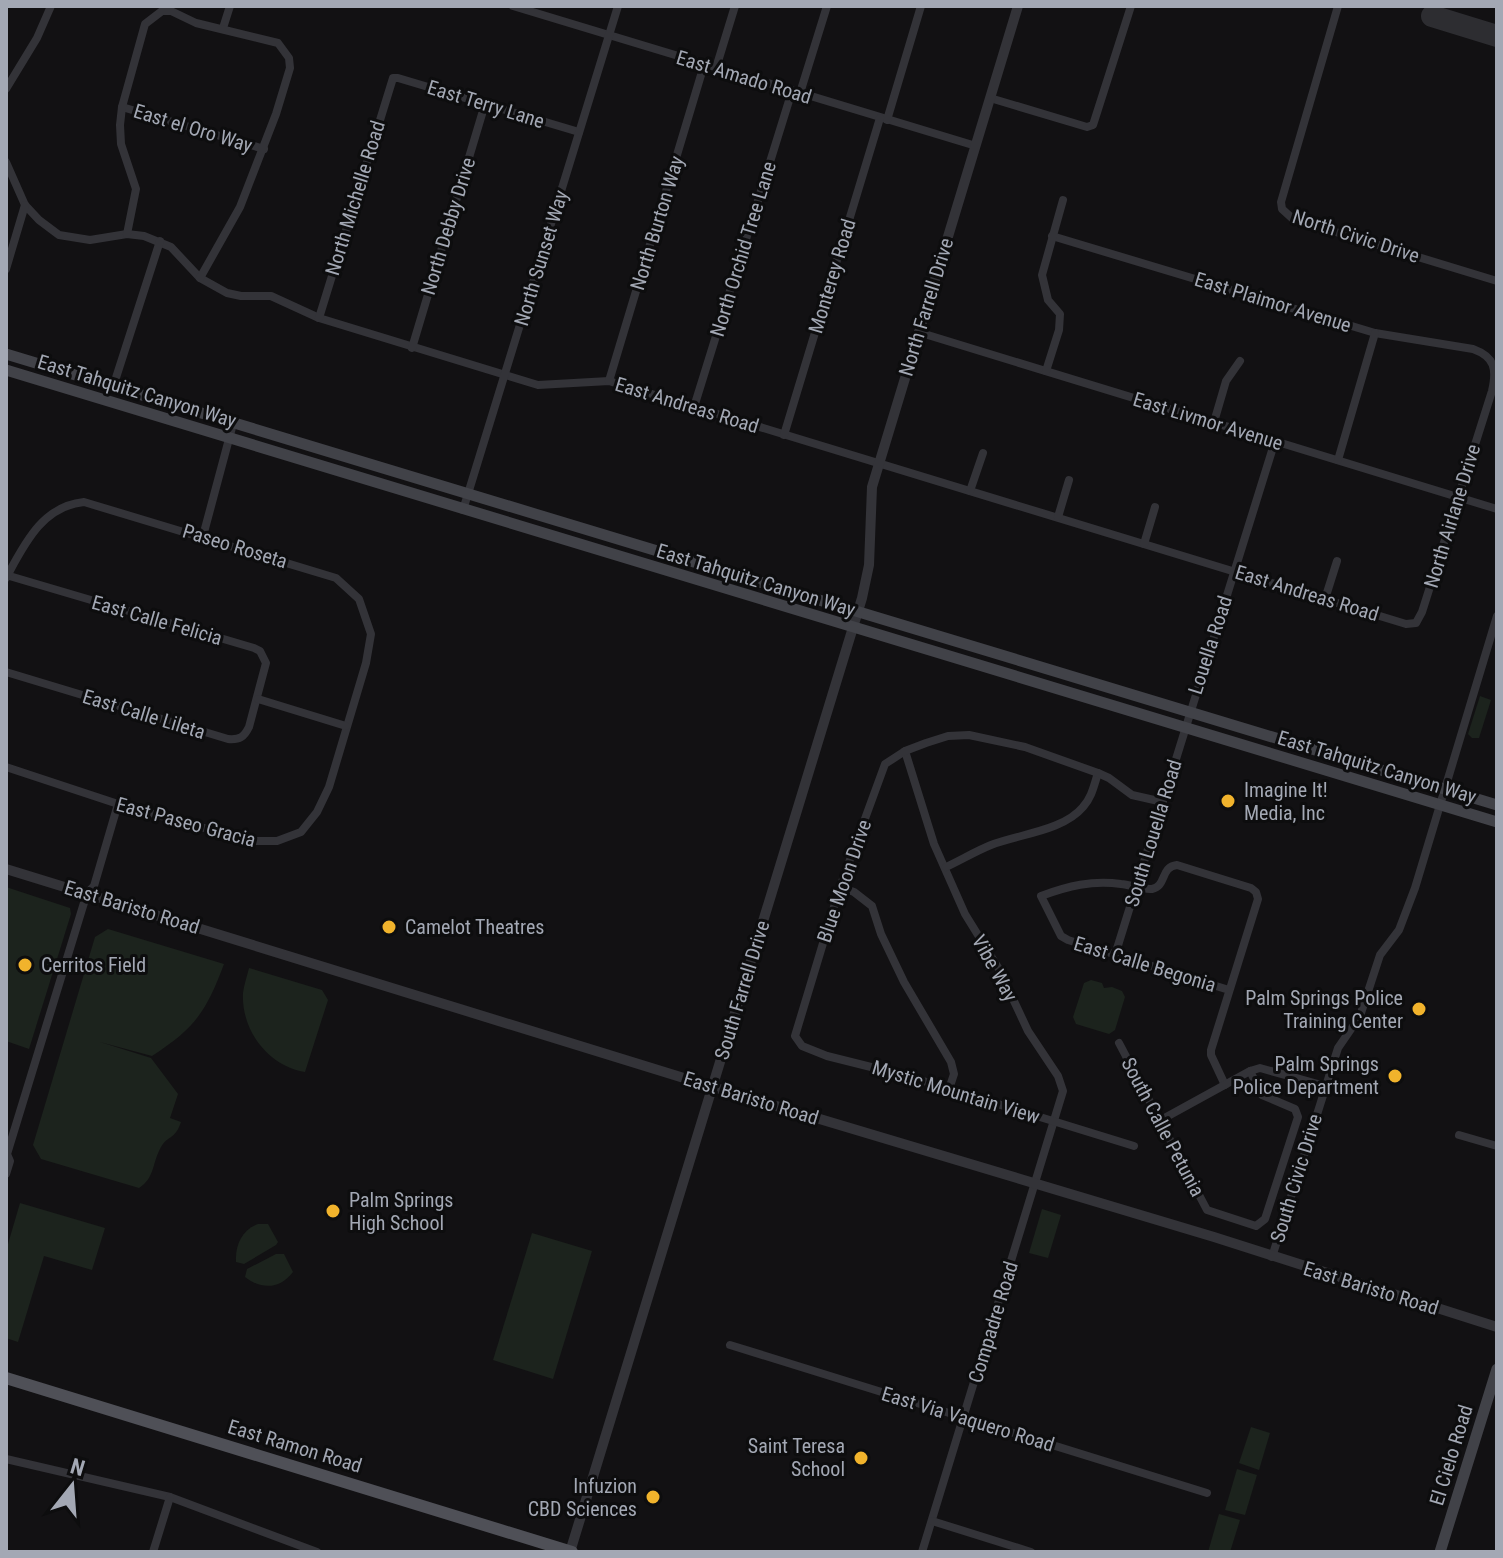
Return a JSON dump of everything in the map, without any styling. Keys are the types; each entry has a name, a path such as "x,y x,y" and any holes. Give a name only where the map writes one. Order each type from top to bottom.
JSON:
{"main road":[{"name":"East Tahquitz Canyon Way","path":"6,354 1497,805"},
{"name":"East Tahquitz Canyon Way","path":"6,370 1497,822"},
{"name":"El Cielo Road","path":"1440,1552 1497,1369"},
{"name":"East Ramon Road","path":"6,1378 571,1552"}],"street":[{"path":"6,89 37,38 51,6"},
{"path":"223,28 230,6"},
{"name":"East Amado Road","path":"513,6 976,146"},
{"name":"North Sunset Way","path":"463,510 618,6"},
{"path":"716,68 735,6"},
{"name":"North Orchid Tree Lane","path":"694,407 827,6"},
{"name":"Monterey Road","path":"784,435 921,6"},
{"name":"North Farrell Drive","path":"858,612 869,565 870,510 878,463 1018,6"},
{"path":"990,98 1087,127 1093,125 1131,6"},
{"name":"North Civic Drive","path":"1338,6 1281,202 1282,209 1293,219 1497,281"},
{"path":"127,234 136,189 121,144 122,107 145,24 152,16 171,11 196,23 278,43 289,58 290,68 264,149 240,207 200,278"},
{"name":"North Burton Way","path":"609,381 704,65"},
{"name":"East Terry Lane","path":"393,78 579,132"},
{"name":"North Michelle Road","path":"319,318 393,78"},
{"name":"North Debby Drive","path":"412,348 485,104"},
{"name":"East el Oro Way","path":"122,107 264,149"},
{"name":"East Andreas Road","path":"6,162 25,205 59,235 90,240 127,234 160,241 171,247 200,278 227,293 271,296 319,318 538,385 609,381 1406,624 1416,623"},
{"path":"1046,371 1059,330 1060,314 1048,300 1042,275 1063,200"},
{"path":"6,269 25,205"},
{"name":"East Plaimor Avenue","path":"1052,236 1375,333 1473,349 1485,353 1493,362"},
{"path":"113,387 160,241"},
{"name":"East Livmor Avenue","path":"918,332 1497,509"},
{"path":"1338,460 1375,333"},
{"path":"1214,422 1226,381 1240,361"},
{"name":"North Airlane Drive","path":"1416,623 1492,391 1496,373 1493,362"},
{"path":"203,536 233,424"},
{"name":"Louella Road","path":"1189,711 1275,441"},
{"path":"970,491 983,453"},
{"path":"1058,517 1069,480"},
{"name":"Paseo Roseta","path":"6,576 48,515 78,502 94,504 322,573 348,587 359,599 369,623 370,650 346,726"},
{"path":"1144,544 1155,507"},
{"path":"1325,599 1337,561"},
{"name":"East Calle Felicia","path":"6,576 254,648 260,651 266,663 258,699"},
{"name":"South Farrell Drive","path":"571,1552 858,612"},
{"path":"1446,789 1497,616"},
{"name":"East Calle Lileta","path":"6,672 228,739 238,740 245,735 258,699"},
{"path":"258,699 346,726"},
{"name":"South Louella Road","path":"1115,955 1189,711"},
{"name":"East Paseo Gracia","path":"6,767 118,804 265,843 301,832 322,802 346,726"},
{"path":"905,751 948,736 969,735 1025,747 1098,773 1132,795 1163,802"},
{"name":"Vibe Way","path":"905,751 934,844 965,914 999,969 1028,1031 1058,1076 1063,1091 1035,1183"},
{"name":"Blue Moon Drive","path":"799,1022 840,887 885,764 905,751"},
{"path":"946,867 990,845 1073,816 1092,794 1098,773"},
{"name":"South Civic Drive","path":"1272,1257 1338,1048 1360,1016 1380,955 1399,930 1446,789"},
{"path":"6,1174 10,1161 7,1154 87,893 94,886 118,804"},
{"path":"1137,886 1157,888 1165,870 1177,865 1256,892 1258,899 1211,1055 1225,1085"},
{"name":"East Baristo Road","path":"6,869 1497,1327"},
{"name":"East Calle Begonia","path":"1137,886 1096,882 1071,884 1041,896 1061,936 1229,990"},
{"path":"840,887 854,892 872,906 881,934 904,982 951,1062 954,1074 949,1089"},
{"name":"Mystic Mountain View","path":"799,1022 795,1036 802,1046 813,1051 1134,1146"},
{"name":"South Calle Petunia","path":"1119,1043 1207,1210 1256,1226 1261,1224 1298,1117 1295,1109 1262,1095 1250,1071"},
{"path":"1159,1121 1250,1071 1267,1069 1325,1086"},
{"path":"1459,1135 1497,1146"},
{"name":"Compadre Road","path":"922,1552 1035,1183"},
{"name":"East Via Vaquero Road","path":"730,1345 1207,1493"},
{"path":"6,1459 170,1497 317,1552"},
{"path":"153,1552 170,1497"},
{"path":"932,1521 1031,1552"}],"shaded area":[{"path":"1480,696 1491,700 1479,738 1472,738 1468,734"},
{"name":"Cerritos Field","path":"6,887 70,908 71,914 29,1049 6,1041"},
{"path":"108,929 224,964 197,1018 179,1037 152,1056 100,1042 151,1058 178,1094 170,1118 181,1122 179,1128 161,1147 151,1175 139,1188 41,1159 33,1145 95,937"},
{"path":"249,968 322,990 328,1000 305,1072 279,1062 252,1033 243,993"},
{"path":"1091,980 1102,983 1104,988 1122,991 1125,997 1115,1030 1109,1034 1076,1024 1073,1017 1084,983"},
{"path":"20,1203 105,1228 92,1270 44,1256 18,1342 6,1338 6,1244"},
{"path":"1042,1209 1061,1215 1048,1258 1029,1253"},
{"path":"258,1224 268,1224 278,1242 244,1264 236,1262 241,1239"},
{"path":"532,1233 592,1251 553,1379 493,1360"},
{"path":"276,1254 284,1254 293,1272 288,1278 264,1286 245,1277 247,1269"},
{"path":"1251,1427 1270,1433 1259,1470 1239,1463"},
{"path":"1237,1469 1257,1475 1245,1515 1225,1510"},
{"path":"1219,1514 1240,1520 1230,1552 1208,1552"}],"taxiway":[{"path":"1432,16 1497,36"}],"place":[{"name":"Imagine It! Media, Inc","path":"1228,801"},
{"name":"Camelot Theatres","path":"389,927"},
{"name":"Cerritos Field","path":"25,965"},
{"name":"Palm Springs Police Training Center","path":"1419,1009"},
{"name":"Palm Springs Police Department","path":"1395,1076"},
{"name":"Palm Springs High School","path":"333,1211"},
{"name":"Saint Teresa School","path":"861,1458"},
{"name":"Infuzion CBD Sciences","path":"653,1497"}]}
